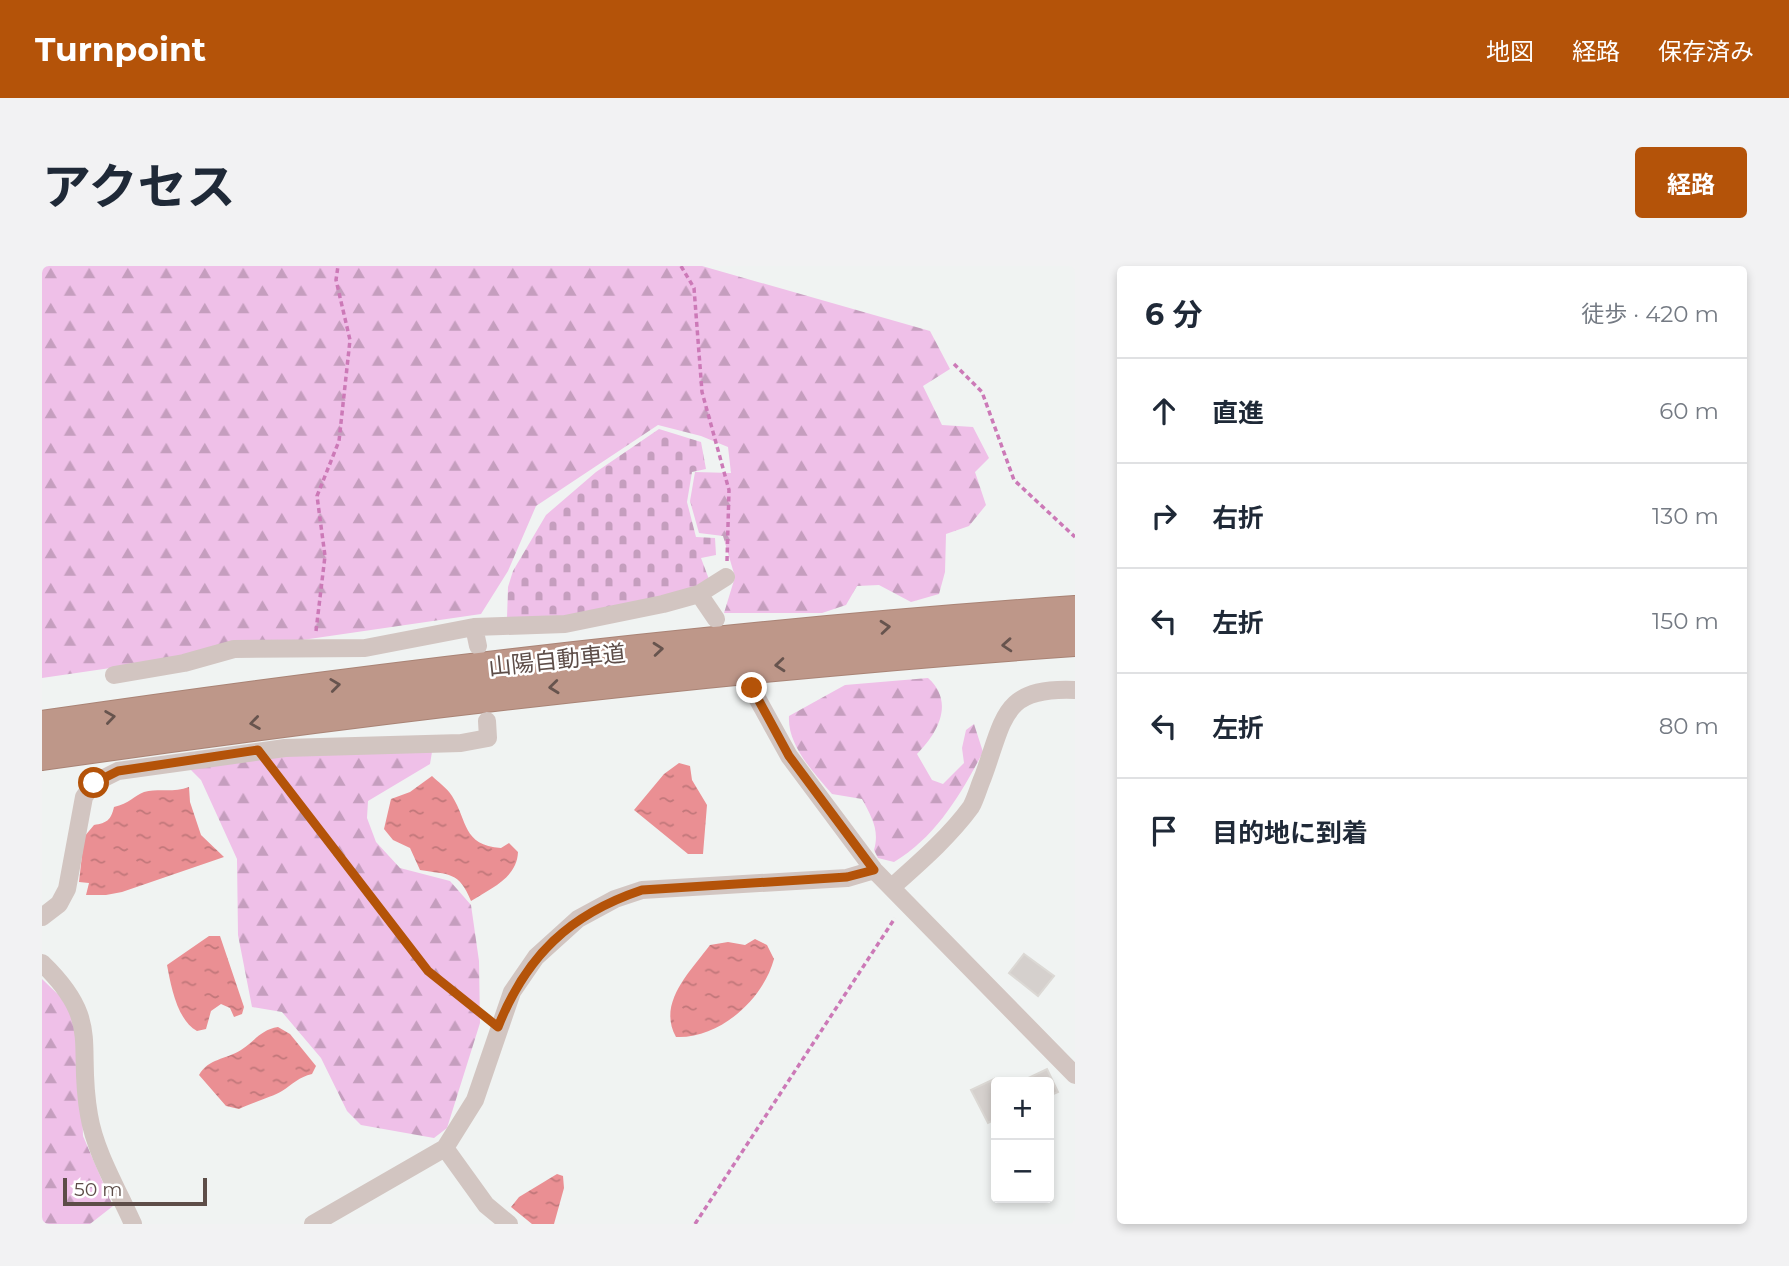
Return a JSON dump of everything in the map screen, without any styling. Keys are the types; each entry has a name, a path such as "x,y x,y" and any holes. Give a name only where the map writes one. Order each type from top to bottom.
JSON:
{"highway":[{"name":"山陽自動車道","path":"42,727 303,689 544,660 1075,612"},
{"name":"山陽自動車道","path":"42,754 305,716 548,687 1075,640"}],"street":[{"path":"114,675 184,663 234,649 365,648 474,627 565,624 699,594 726,577"},
{"path":"699,594 716,620"},
{"path":"474,627 478,646"},
{"path":"752,688 789,756 874,870 1075,1075"},
{"path":"892,887 931,852 972,805 1012,704 1037,691 1075,690"},
{"path":"42,917 59,904 67,889 84,797 94,783 118,771 258,750 461,743 488,738 486,721"},
{"path":"313,1224 445,1148 475,1100 512,992 536,957 578,919 615,899 642,890 847,877 874,870"},
{"path":"42,963 75,1000 84,1026 89,1115 97,1141 133,1224"},
{"path":"445,1148 486,1205 509,1224"}],"path":[{"path":"314,650 325,556 317,496 339,441 350,340 335,280 338,266"},
{"path":"681,266 694,288 702,392 729,490 726,577"},
{"path":"954,364 982,392 1014,480 1075,537"},
{"path":"258,750 428,971 498,1027"},
{"path":"695,1224 891,922 910,905"}],"green space":[{"path":"42,266 702,266 930,331 950,369 923,386 942,425 973,427 989,458 975,472 986,505 969,526 946,534 945,572 939,594 911,602 879,585 857,586 846,605 822,613 724,613 735,577 723,536 699,533 690,501 695,472 731,473 728,447 701,436 658,425 536,506 508,571 481,614 42,678"},
{"path":"659,429 701,442 706,469 692,472 687,502 696,537 715,538 716,555 701,558 710,582 675,597 563,620 507,618 508,587 513,571 546,515 596,472"},
{"path":"928,678 941,697 942,707 937,727 917,754 932,780 943,784 964,763 962,748 966,730 974,724 983,752 956,799 935,827 909,852 894,862 878,858 874,850 874,823 862,799 832,794 810,768 792,737 789,716 845,685"},
{"path":"432,752 430,764 368,801 367,818 376,842 400,868 450,881 471,905 479,961 480,1023 447,1128 434,1138 361,1125 347,1111 321,1058 282,1012 252,1007 238,935 237,859 201,780 186,765 250,753"},
{"path":"42,979 70,1006 80,1029 83,1136 113,1206 90,1224 42,1224"}],"water":[{"path":"679,763 690,766 692,780 707,805 703,854 688,854 634,810 664,774"},
{"path":"432,776 452,796 473,837 488,846 501,848 509,843 518,852 517,861 508,876 471,901 457,879 446,874 420,870 410,848 393,840 384,829 391,799 410,792"},
{"path":"189,787 190,802 201,835 224,857 122,892 86,895 89,883 79,882 84,837 94,825 108,820 114,807 144,792"},
{"path":"209,936 220,936 244,1007 242,1014 234,1017 230,1008 221,1004 211,1011 206,1029 197,1031 184,1019 180,1011 167,965"},
{"path":"755,939 767,945 774,959 760,989 737,1014 723,1024 692,1036 676,1037 670,1012 673,1000 685,977 710,945 728,942 745,945"},
{"path":"278,1027 290,1034 316,1066 312,1074 278,1093 239,1109 226,1106 199,1075 212,1062 235,1053 262,1033"},
{"path":"557,1174 563,1176 564,1188 554,1224 532,1224 511,1207 519,1197"}],"building":[{"path":"1024,954 1054,976 1038,996 1009,973"},
{"path":"1047,1069 1051,1077 1030,1077"},
{"path":"991,1080 991,1122 988,1123 971,1090"}],"route":[{"path":"94,783 118,771 258,750 428,971 498,1027 512,992 536,957 578,919 615,899 642,890 847,877 874,870 805,780 752,688"}]}
